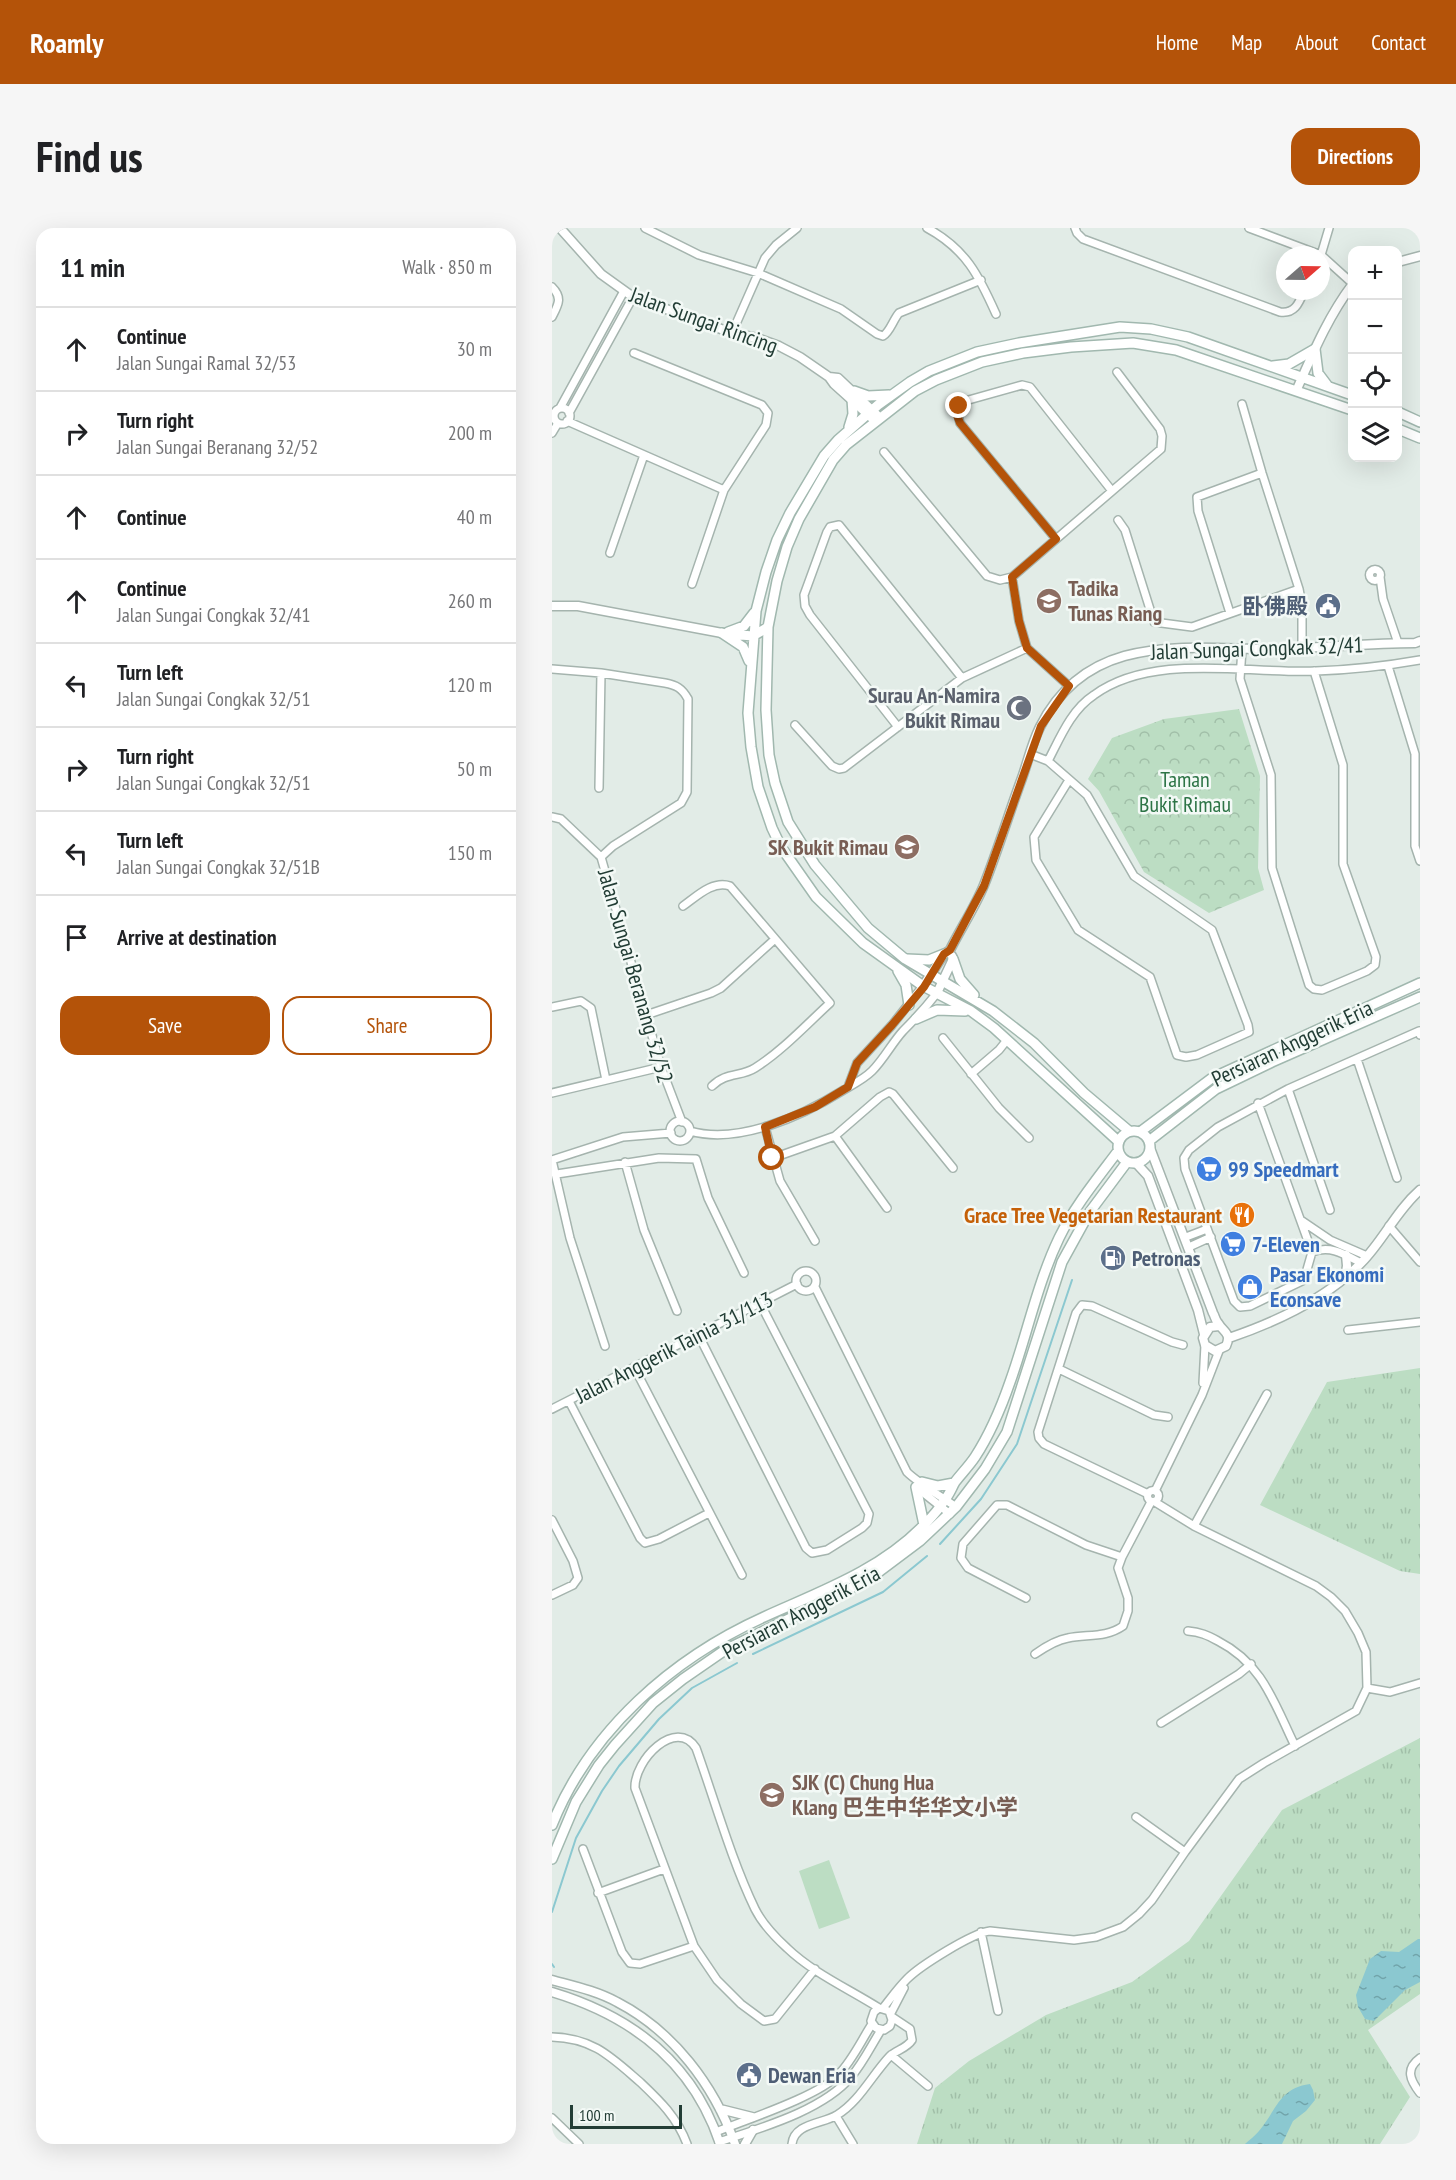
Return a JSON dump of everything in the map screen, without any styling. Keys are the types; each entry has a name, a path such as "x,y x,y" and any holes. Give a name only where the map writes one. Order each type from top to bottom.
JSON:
{"main road":[{"path":"1348,393 1188,337 1151,329 1120,327 977,352 929,371 892,395 874,415 846,445 833,460 799,519 787,547 777,581 768,627 766,710 775,783 788,822 815,865 868,928 931,976 979,1001 1034,1043 1084,1093 1129,1131 1140,1132 1150,1144 1146,1158 1132,1162 1120,1155 1118,1145 994,1028 971,1011 924,987 863,944 816,897 781,847 758,787 748,714 756,611 777,540 790,513 824,456 848,430 874,415 915,391 936,380 982,362 1033,352 1133,343 1176,350 1348,408"},
{"path":"1271,366 1289,364 1315,349 1318,373 1329,387"},
{"path":"848,430 853,414 853,395 892,395"},
{"path":"1402,414 1420,422"},
{"path":"1402,431 1420,438"},
{"path":"790,513 799,519"},
{"path":"722,633 744,626 756,611"},
{"path":"722,633 753,636 768,627"},
{"path":"722,633 743,647 751,670"},
{"path":"905,958 929,960 949,954 960,979 979,1001"},
{"path":"896,968 906,985 909,1005"},
{"name":"Persiaran Anggerik Eria","path":"1140,1132 1212,1078 1420,983"},
{"name":"Persiaran Anggerik Eria","path":"1150,1144 1216,1089 1420,997"},
{"path":"916,1019 936,1010 971,1011"},
{"path":"1118,1145 1125,1133 1129,1131"},
{"name":"Persiaran Anggerik Eria","path":"552,1825 555,1811 590,1756 646,1693 680,1665 719,1638 853,1577 899,1547 924,1525 943,1503 954,1484 975,1457 996,1416 1059,1239 1118,1145"},
{"name":"Persiaran Anggerik Eria","path":"552,1859 576,1802 599,1765 653,1703 682,1679 725,1650 846,1591 880,1571 920,1541 953,1510 985,1469 1007,1432 1062,1262 1089,1213 1132,1162"},
{"path":"924,1525 917,1483 938,1486 954,1484"}],"street":[{"name":"Jalan Sungai Rincing","path":"560,228 601,274 633,297 732,333 757,338 779,346 830,377 834,384 853,395 874,415"},
{"path":"645,228 699,255 758,273 841,309 883,336 899,313 981,280"},
{"path":"732,333 765,258 776,245 797,228"},
{"path":"927,228 945,238 967,259 981,280 996,314"},
{"path":"1076,228 1077,233 1083,239 1280,312 1287,313 1294,309 1299,300"},
{"path":"1249,228 1297,246"},
{"path":"1324,246 1329,228"},
{"path":"1402,261 1420,256"},
{"path":"1330,263 1348,279"},
{"path":"552,287 560,297 552,317"},
{"path":"558,423 553,415 560,408 624,291"},
{"path":"1297,389 1315,349 1340,301 1348,291"},
{"path":"567,421 569,413 633,297"},
{"path":"594,346 603,351"},
{"path":"634,353 766,408 768,412 766,425 724,490 692,584"},
{"path":"884,452 987,576 1000,580 1012,577 1161,449 1160,429 1117,372"},
{"path":"1056,539 960,423 957,415 959,406 965,401 1022,385 1030,387 1112,491"},
{"path":"1242,404 1299,589 1302,605 1302,648"},
{"path":"560,408 569,413"},
{"path":"552,433 558,423 567,421 724,490"},
{"path":"610,554 644,455"},
{"path":"1230,613 1198,511 1197,497 1262,473"},
{"path":"1118,520 1125,530 1154,622 1192,627 1299,589"},
{"path":"898,727 805,606 804,595 826,532 831,527 839,525 962,678"},
{"path":"1012,577 1019,621 1027,648 1069,686"},
{"path":"1383,599 1371,579 1376,580 1380,577 1383,599 1398,643"},
{"path":"552,606 578,606 722,633"},
{"name":"Jalan Sungai Congkak 32/41","path":"949,954 984,886 1041,726 1069,686 1097,667 1144,650 1187,647 1302,648 1420,641"},
{"path":"795,725 832,766 838,769 849,766 962,678 1027,648"},
{"path":"1242,649 1240,679 1270,776 1272,868 1309,985 1314,989 1322,990 1367,971 1375,965 1376,957 1343,864 1343,765 1314,671"},
{"path":"1048,761 1072,717 1091,696 1107,686 1145,672 1240,668 1314,671 1389,666 1420,660"},
{"path":"1389,666 1415,754 1415,846 1420,861"},
{"path":"552,669 601,673 674,685 683,690 688,705 689,783 681,803 614,846 602,857"},
{"path":"599,788 601,673"},
{"path":"1030,754 1048,761 1087,795 1134,876 1212,930 1249,1032 1197,1055 1186,1057 1177,1054 1149,978 1078,930 1036,860 1034,837 1069,780"},
{"name":"Jalan Sungai Beranang 32/52","path":"552,817 561,819 602,857 661,1067 682,1122"},
{"path":"684,906 712,886 723,883 730,886 736,890 774,940 830,1003 753,1070 729,1075 712,1086"},
{"path":"646,1014 721,988 774,940"},
{"path":"848,1087 857,1063 909,1005 949,954"},
{"path":"690,1131 700,1134 724,1134 765,1127 815,1107 871,1073 902,1032 937,993 949,954"},
{"path":"552,1007 581,1001 591,1008 606,1080"},
{"path":"1258,1103 1312,1252 1304,1280 1250,1306 1240,1306 1234,1301 1185,1169 1184,1158 1189,1150 1218,1126 1258,1103 1419,1031 1420,1035"},
{"path":"943,1038 999,1108 1029,1138"},
{"path":"971,1074 999,1050 1006,1040"},
{"path":"871,1048 884,1057"},
{"path":"1357,1059 1397,1178"},
{"path":"552,1093 661,1067"},
{"path":"1288,1089 1330,1210"},
{"path":"772,1158 835,1136 880,1097 889,1092 953,1168"},
{"path":"682,1122 688,1125 690,1131 687,1139 675,1140 671,1133 674,1124 682,1122"},
{"path":"765,1127 780,1181 815,1241"},
{"path":"605,1346 570,1238 552,1160 623,1137 671,1133"},
{"path":"835,1136 887,1208"},
{"path":"1035,1654 1065,1638 1110,1633 1123,1626 1128,1611 1128,1598 1118,1568 1122,1557 1202,1395 1219,1351 1226,1346 1224,1331 1150,1144"},
{"path":"557,1174 659,1158 696,1159 708,1198 744,1273"},
{"path":"625,1162 644,1230 677,1311"},
{"path":"1132,1162 1148,1176 1198,1310 1205,1346 1202,1395"},
{"path":"1204,1334 1210,1327 1224,1331 1255,1328 1304,1306 1345,1278 1364,1259 1420,1191"},
{"path":"1302,1221 1364,1259"},
{"path":"1389,1226 1420,1262"},
{"path":"1186,1237 1208,1229"},
{"path":"1189,1246 1210,1237"},
{"path":"1312,1252 1328,1248 1364,1259"},
{"path":"1345,1278 1346,1255"},
{"path":"815,1287 806,1291 800,1289 797,1284 800,1274 808,1272 815,1278 815,1287 907,1472 917,1483 953,1510"},
{"name":"Jalan Anggerik Tainia 31/113","path":"552,1409 797,1284"},
{"path":"699,1335 806,1548 812,1553 823,1552 862,1528 869,1518 865,1503 760,1303"},
{"path":"716,2132 808,2094 838,2076 872,2024 872,2014 881,2008 909,1977 963,1941 981,1932 990,1931 1074,1940 1109,1934 1123,1927 1139,1914 1164,1884 1239,1779 1356,1712 1366,1688 1366,1652 1346,1611 1331,1597 1316,1586 1194,1526 1152,1497 1041,1442 1038,1432 1076,1313 1082,1305 1092,1306 1183,1345"},
{"path":"1348,1330 1420,1322"},
{"path":"1205,1346 1219,1351"},
{"path":"634,1367 742,1575"},
{"path":"1059,1369 1154,1415 1168,1417"},
{"path":"1194,1526 1267,1394"},
{"path":"569,1401 640,1538 645,1542 659,1539 709,1513"},
{"path":"1026,1598 968,1568 961,1558 963,1544 997,1505 1007,1505 1086,1545 1122,1557"},
{"path":"552,1520 573,1561 578,1578 573,1585 552,1594"},
{"path":"1188,1631 1201,1632 1236,1650 1251,1664 1266,1684 1295,1746"},
{"path":"1161,1723 1251,1664"},
{"path":"1366,1688 1390,1692 1420,1683"},
{"path":"792,2144 796,2134 803,2128 836,2116 865,2088 891,2055 909,2045 912,2034 907,2026 892,2015 815,1969 788,1949 771,1931 756,1910 696,1748 692,1742 682,1737 661,1743 649,1753 634,1779 635,1788 694,1946 717,1980 741,2004 764,2021 775,2019 815,1969"},
{"path":"1136,1817 1185,1852"},
{"path":"583,1849 622,1952 630,1963 640,1964 694,1946"},
{"path":"598,1893 664,1869"},
{"path":"981,1932 998,2011"},
{"path":"552,1992 581,2000 610,2013 646,2037 666,2055 704,2105 719,2143 734,2141 753,2130 801,2111 838,2089 857,2068 881,2030 890,2026 892,2015 909,1977"},
{"path":"552,1980 595,1992 617,2002 654,2026 688,2061 707,2085 734,2141"},
{"path":"872,2024 881,2030"},
{"path":"552,2037 586,2042 617,2061 669,2110 687,2144"},
{"path":"891,2055 928,2086"},
{"path":"1420,2058 1413,2064 1409,2074 1420,2093"},
{"path":"720,2109 752,2117"},
{"path":"836,2116 853,2144"},
{"path":"552,2118 579,2144"},
{"path":"746,2144 753,2130"}],"green space":[{"name":"Taman Bukit Rimau","path":"1239,709 1260,776 1258,868 1264,890 1209,913 1144,872 1099,791 1088,779 1112,738 1164,719"},
{"path":"1420,1368 1420,1574 1400,1571 1260,1505 1327,1382"},
{"path":"1420,1738 1420,1994 1368,2030 1410,2097 1380,2144 917,2144 935,2088 969,2061 1046,2015 1132,1982 1189,1941 1282,1810"},
{"path":"829,1860 850,1918 819,1929 799,1871"}],"water":[{"path":"1420,1939 1420,1982 1405,1990 1374,2021 1365,2019 1358,2007 1356,1995 1370,1959 1381,1951 1399,1952"},
{"path":"1310,2084 1315,2100 1293,2121 1282,2144 1245,2144 1259,2131 1285,2095 1300,2086"}],"waterway":[{"path":"940,1544 981,1499 1017,1444 1072,1280"},
{"path":"753,1654 883,1592 927,1556"},
{"path":"552,1912 576,1838 619,1766 659,1719 692,1688 737,1663"}],"place":[{"name":"Tadika Tunas Riang","path":"1049,601"},
{"name":"卧佛殿","path":"1328,606"},
{"name":"Surau An-Namira Bukit Rimau","path":"1019,708"},
{"name":"SK Bukit Rimau","path":"907,847"},
{"name":"99 Speedmart","path":"1209,1169"},
{"name":"Grace Tree Vegetarian Restaurant","path":"1242,1215"},
{"name":"7-Eleven","path":"1233,1244"},
{"name":"Petronas","path":"1113,1258"},
{"name":"Pasar Ekonomi Econsave","path":"1250,1287"},
{"name":"SJK (C) Chung Hua Klang 巴生中华华文小学","path":"772,1795"},
{"name":"Dewan Eria","path":"749,2075"}],"route":[{"path":"772,1158 765,1127 815,1107 848,1087 857,1063 924,987 944,954 950,950 984,886 1041,726 1069,686 1027,648 1019,621 1012,577 1056,539 960,423 957,415 959,406"}]}
